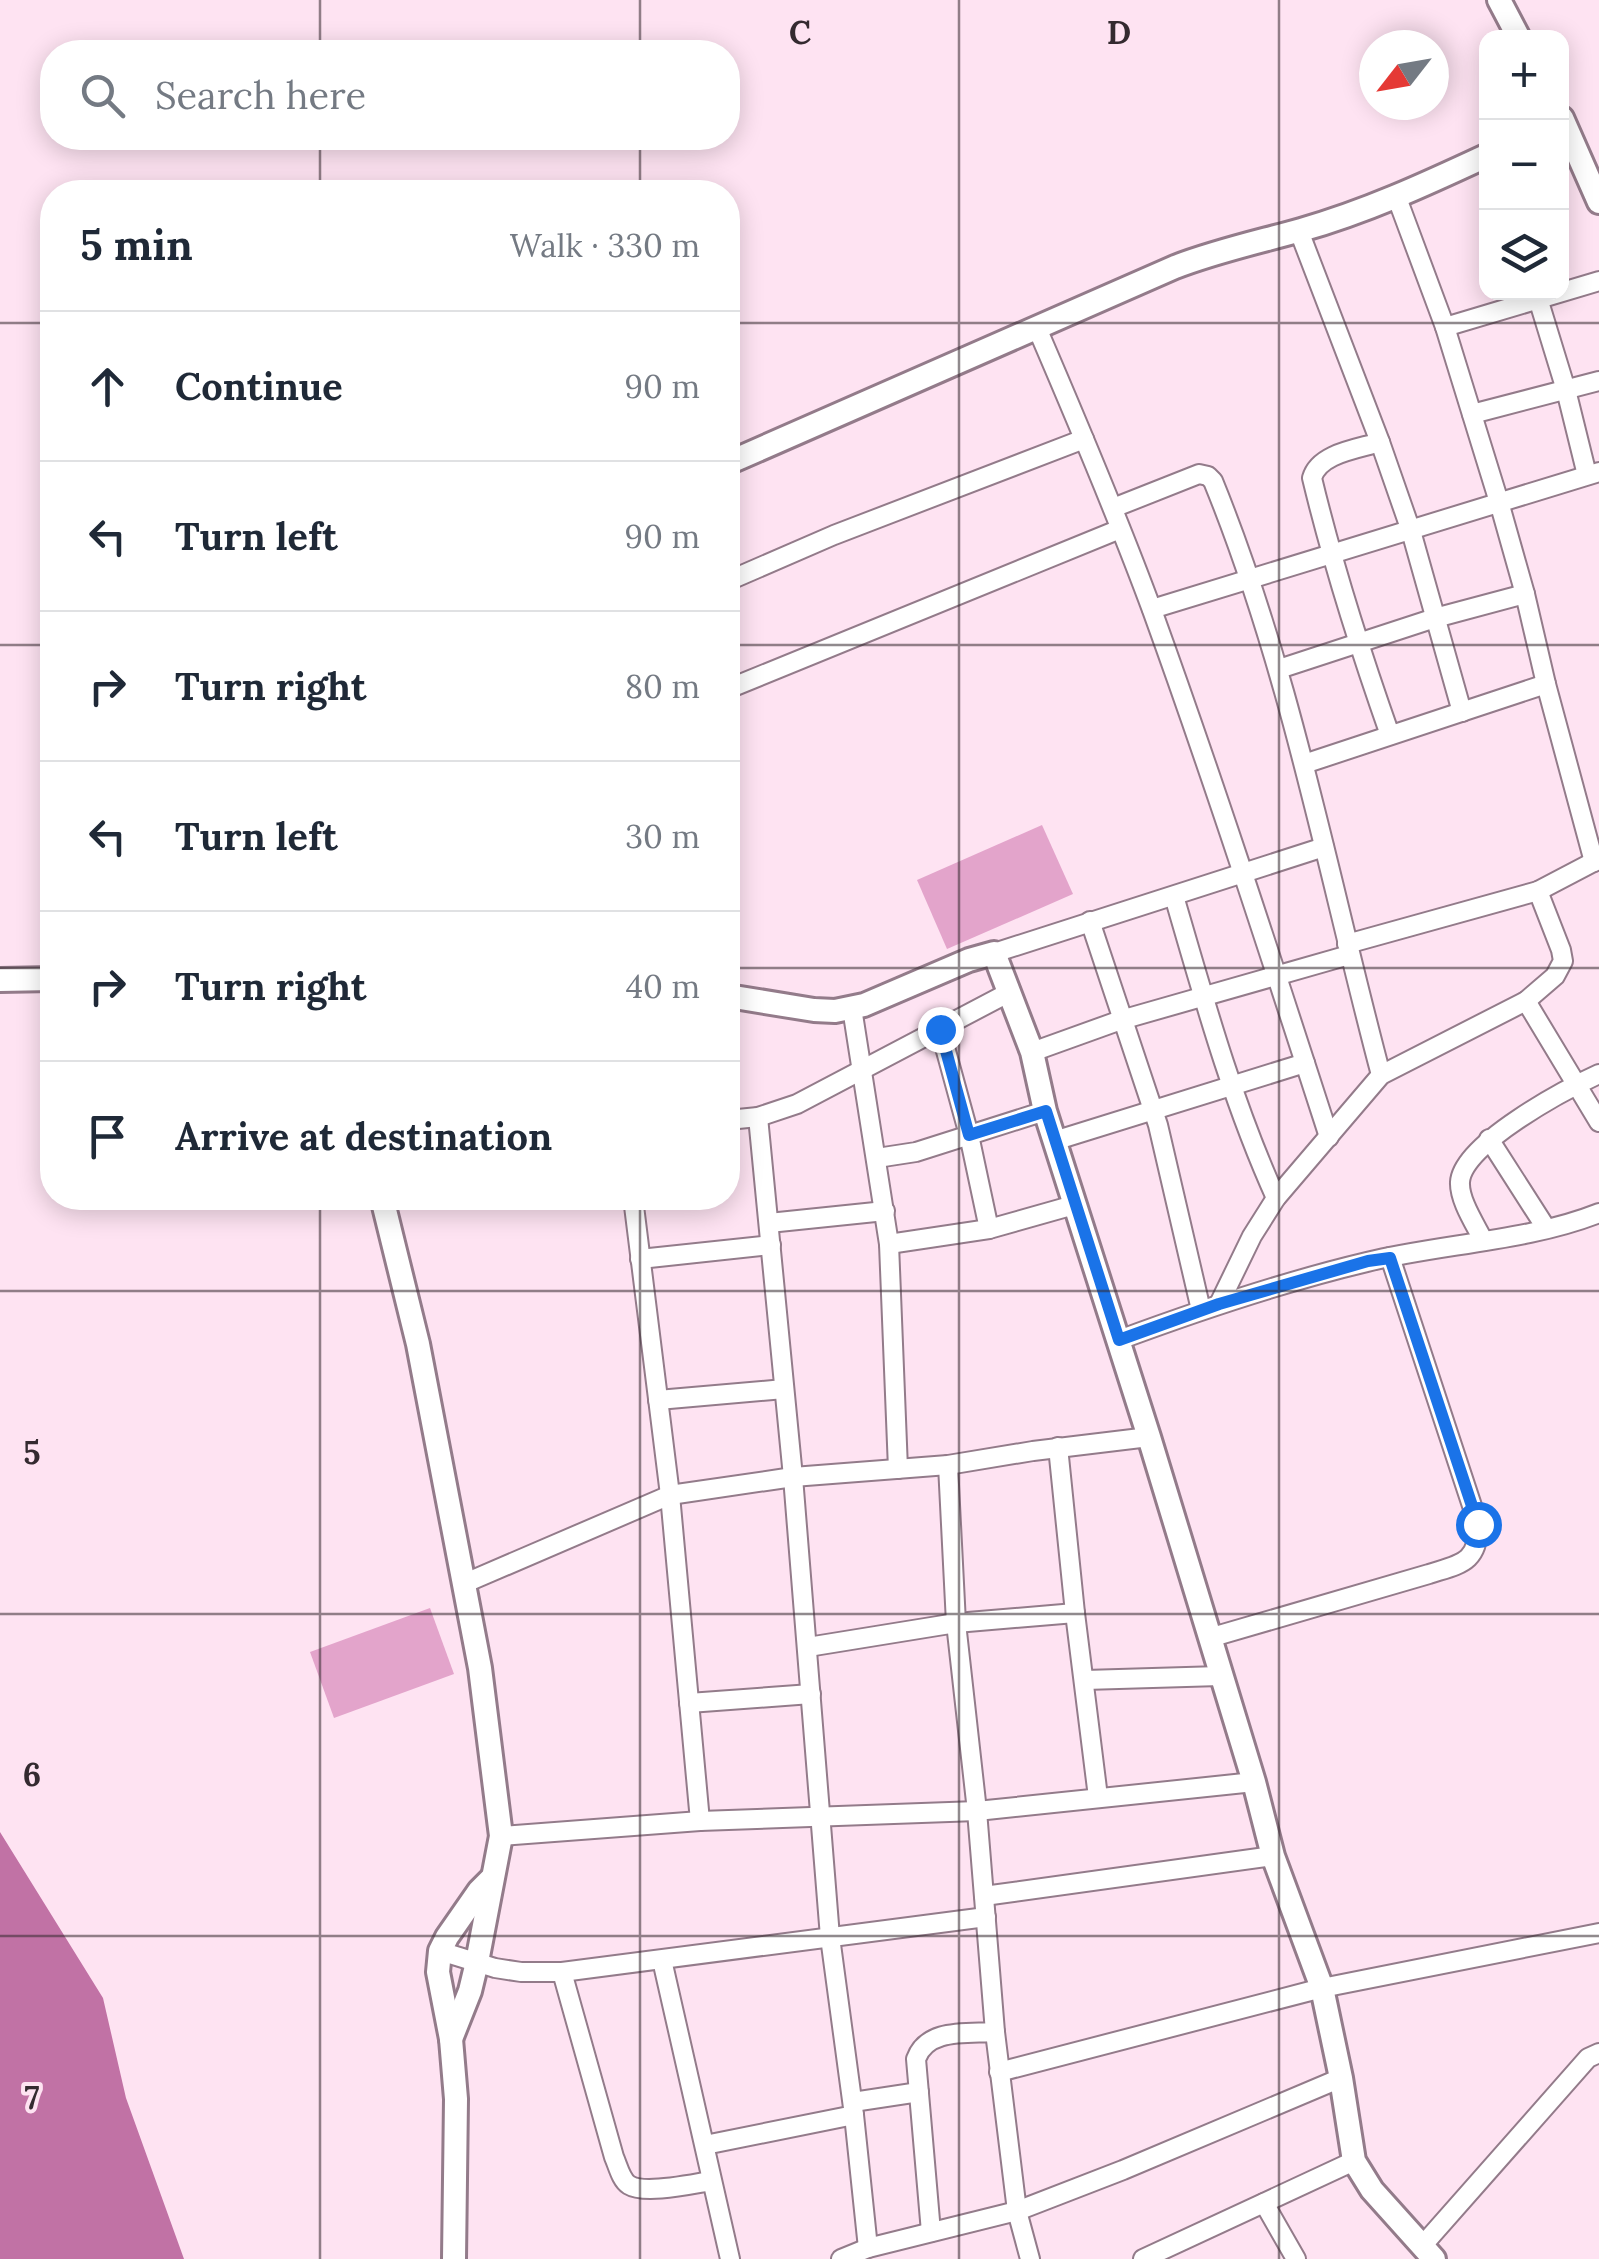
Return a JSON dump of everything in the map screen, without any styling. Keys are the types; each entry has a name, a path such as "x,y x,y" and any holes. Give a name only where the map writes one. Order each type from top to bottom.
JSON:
{"street":[{"path":"1499,0 1515,30"},
{"path":"1569,137 1599,202"},
{"path":"740,458 1208,254 1298,231 1396,198 1479,159"},
{"path":"1032,1052 1121,1020 1204,998 1538,891 1596,861 1499,502 1445,328 1396,198"},
{"path":"1298,231 1380,442 1410,530 1462,712"},
{"path":"1569,289 1599,281"},
{"path":"1445,328 1528,300"},
{"path":"1152,609 1593,474 1538,300"},
{"path":"1037,328 1152,609 1329,1137"},
{"path":"1472,414 1599,380"},
{"path":"740,576 834,535 1084,439"},
{"path":"1380,442 1323,461 1312,478 1330,554 1390,735"},
{"path":"1113,508 1199,474 1213,481 1279,669 1381,1075"},
{"path":"740,684 1120,529"},
{"path":"1279,669 1435,618 1525,594"},
{"path":"1304,764 1546,684"},
{"path":"740,998 814,1010 835,1011 864,1005 969,960 1324,847"},
{"path":"1210,1307 1276,1198 1381,1075 1526,1000 1561,969 1563,960 1538,891"},
{"path":"1174,896 1230,1085 1276,1198"},
{"path":"1090,921 1152,1109 1210,1307"},
{"path":"994,953 1032,1052 1054,1141 1149,1436 1273,1856 1322,1988 1354,2161 1395,2218 1429,2252 1588,2058 1599,2052"},
{"path":"0,980 40,978"},
{"path":"740,1119 796,1104 1008,993"},
{"path":"1526,1000 1599,1122"},
{"path":"852,1008 889,1244 898,1469"},
{"path":"940,1029 989,1229"},
{"path":"1054,1141 1305,1063"},
{"path":"1483,1240 1461,1192 1460,1180 1469,1158 1489,1139 1599,1074"},
{"path":"877,1158 916,1152 1046,1111"},
{"path":"758,1117 808,1648 830,1938 854,2108 868,2248"},
{"path":"1489,1139 1546,1228"},
{"path":"889,1244 989,1229 1074,1205"},
{"path":"385,1210 418,1344 480,1668 501,1836 470,1991 450,2038"},
{"path":"634,1210 670,1495 700,1821"},
{"path":"769,1223 884,1211"},
{"path":"1119,1340 1210,1307 1368,1261 1546,1228 1599,1213"},
{"path":"640,1259 771,1245"},
{"path":"1209,1638 1428,1574 1462,1563 1473,1555 1478,1524 1390,1258"},
{"path":"658,1400 784,1389"},
{"path":"463,1584 670,1495 793,1477 948,1465 1149,1436"},
{"path":"1058,1447 1098,1797"},
{"path":"948,1465 956,1623 977,1811 994,2032 1017,2211 1030,2259"},
{"path":"808,1648 956,1623 1075,1613"},
{"path":"1085,1680 1220,1676"},
{"path":"689,1703 811,1694"},
{"path":"501,1836 700,1821 977,1811 1254,1782"},
{"path":"984,1896 1273,1856"},
{"path":"454,2259 456,2099 438,1972 440,1951 471,1902 492,1878"},
{"path":"440,1951 495,1968 562,1972 986,1917"},
{"path":"999,2072 1322,1988 1599,1932"},
{"path":"662,1960 730,2259"},
{"path":"562,1972 614,2157 628,2185 656,2189 711,2181"},
{"path":"931,2232 918,2052 935,2037 994,2032"},
{"path":"841,2259 868,2248 1017,2211 1341,2078"},
{"path":"705,2144 919,2092"},
{"path":"1143,2259 1354,2161"},
{"path":"1264,2203 1296,2259"}],"shaded area":[{"path":"1042,825 1073,894 947,949 917,880"},
{"path":"430,1608 454,1674 334,1718 310,1652"},
{"path":"0,1832 103,1998 126,2098 184,2259 0,2259"}],"route":[{"path":"940,1029 969,1135 1046,1111 1119,1340 1219,1304 1390,1258 1478,1524"}]}
